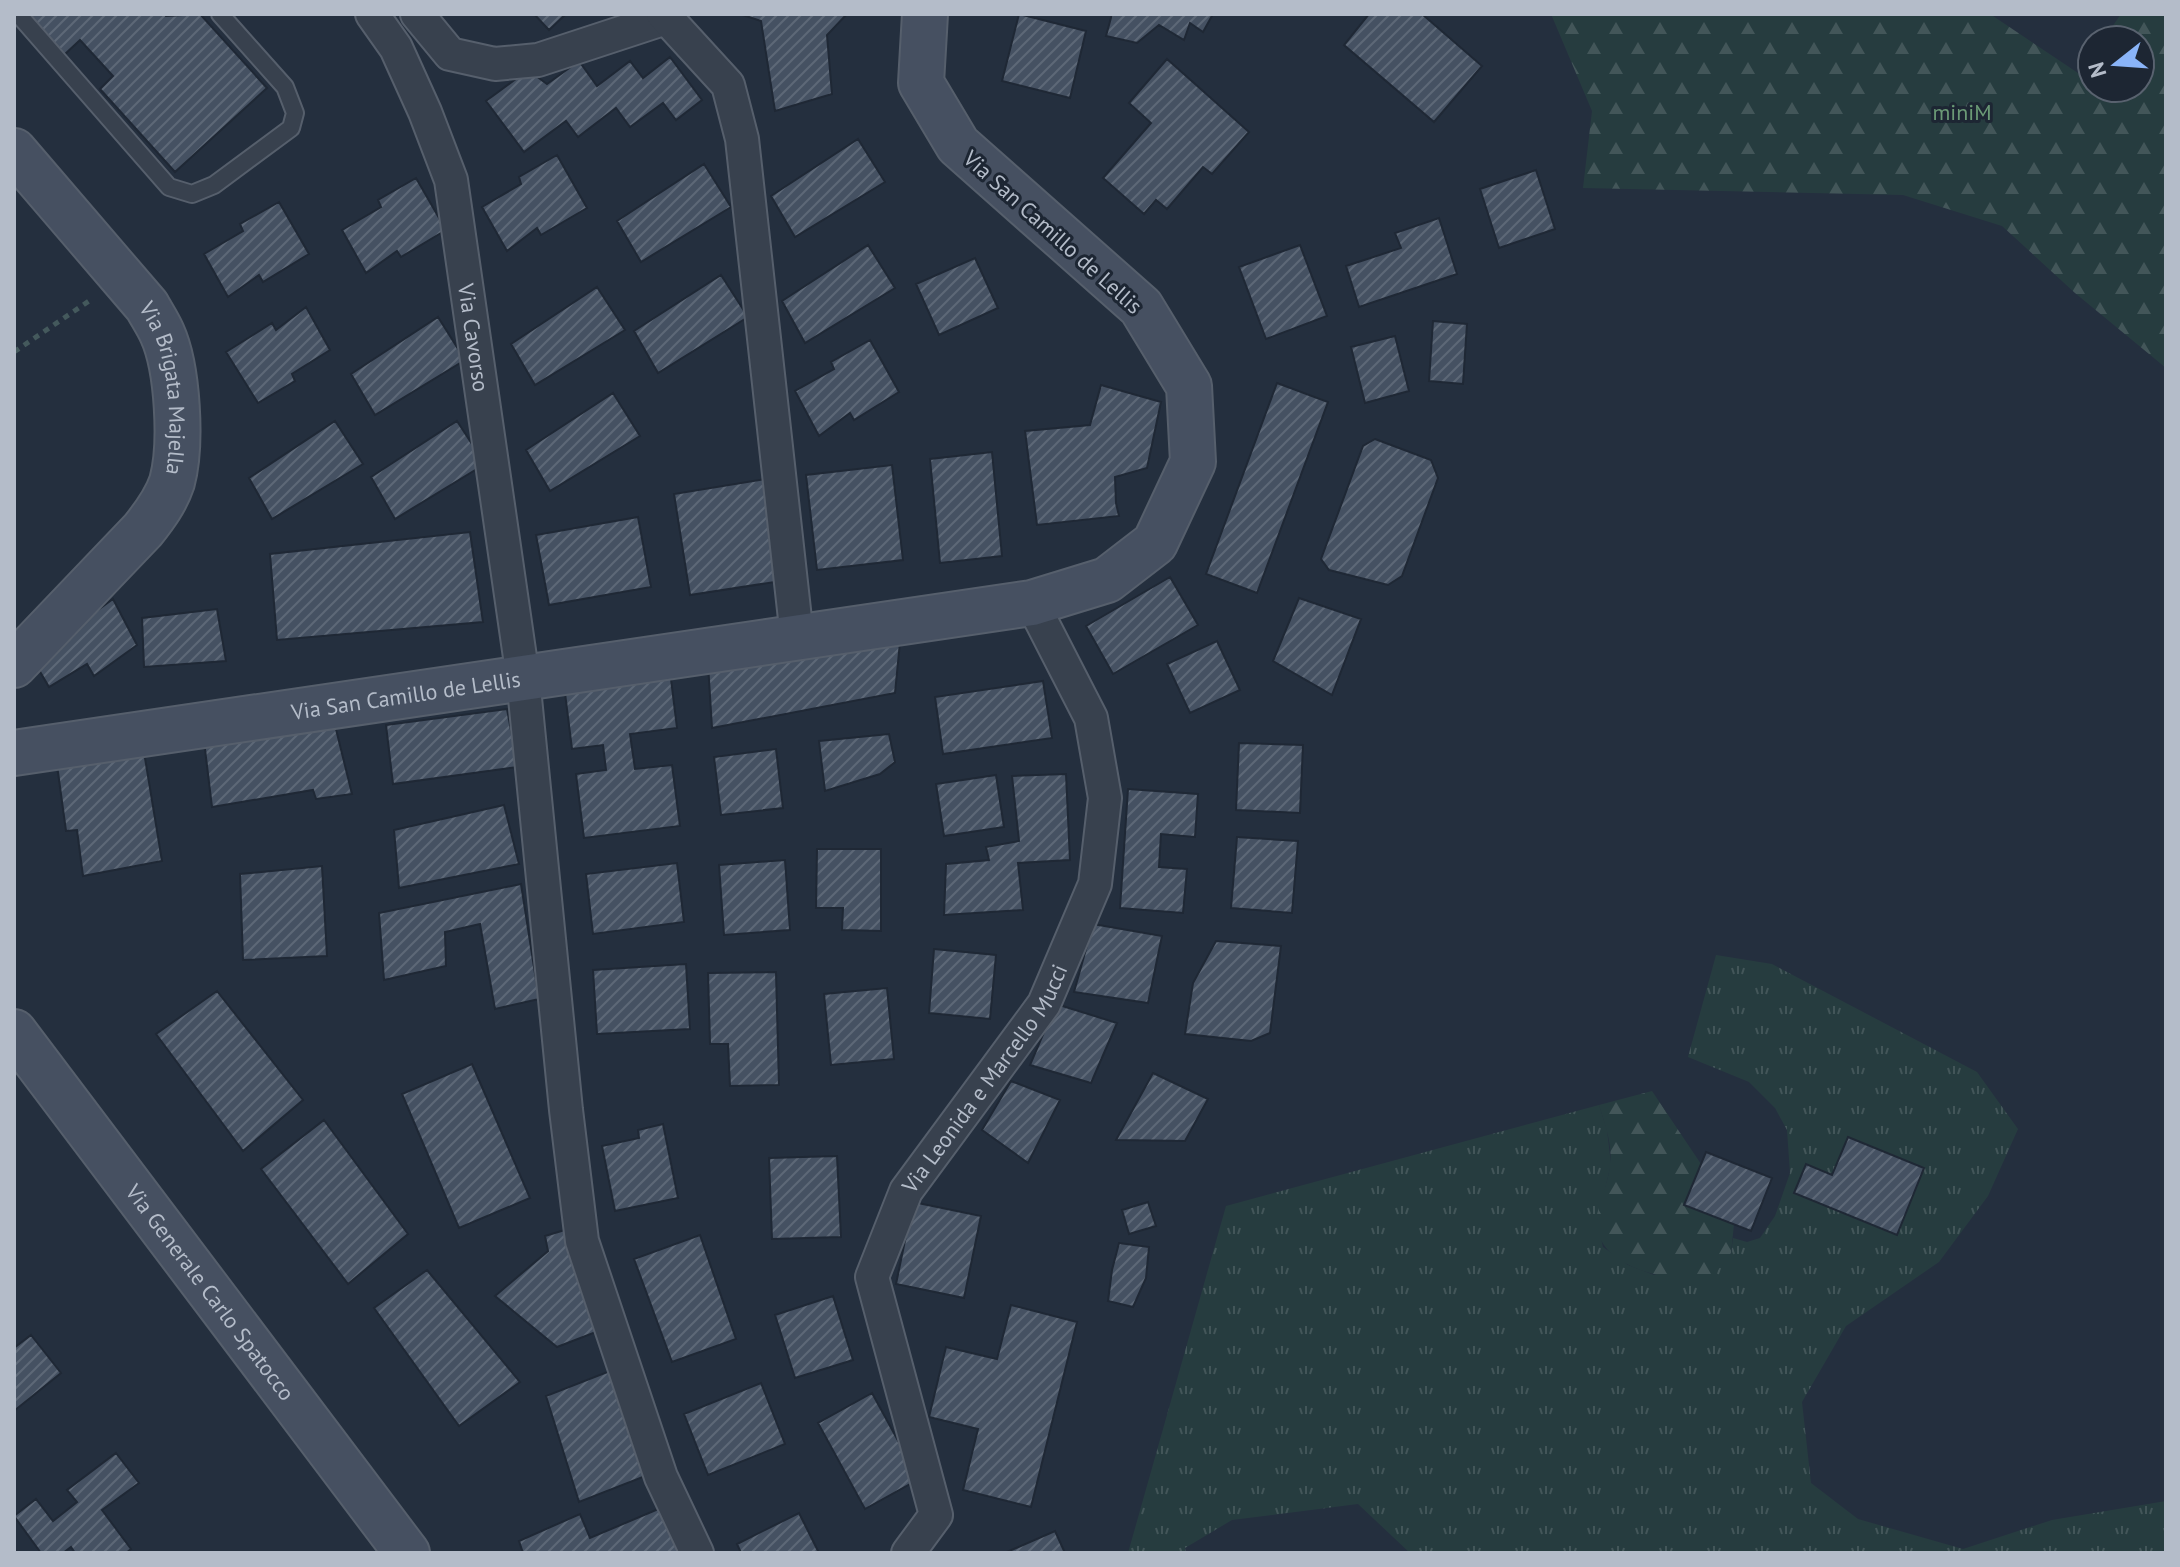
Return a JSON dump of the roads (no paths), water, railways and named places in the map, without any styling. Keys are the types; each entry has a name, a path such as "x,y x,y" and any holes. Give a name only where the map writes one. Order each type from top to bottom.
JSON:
{"street":[{"name":"Via Cavorso","path":"372,14 396,48 451,180 523,678"},
{"path":"417,14 450,54 495,64 538,60 665,16 728,85 742,139 797,637"},
{"name":"Via San Camillo de Lellis","path":"14,753 1032,603 1107,580 1155,543 1193,462 1189,386 1141,307 958,145 921,83 925,14"},
{"name":"Via Brigata Majella","path":"14,151 147,306 163,335 173,371 177,417 177,451 172,481 161,507 143,530 14,665"},
{"name":"Via Leonida e Marcello Mucci","path":"908,1553 936,1515 872,1277 906,1191 1044,1004 1095,884 1105,798 1091,718 1032,603"},
{"path":"523,678 582,1241 661,1477 697,1553"},
{"name":"Via Generale Carlo Spatocco","path":"14,1032 407,1553"}],"lane":[{"path":"18,14 169,187 192,194 214,185 291,128 295,113 285,87 220,14"}],"park label":[{"name":"miniM","path":"1962,112"}]}
